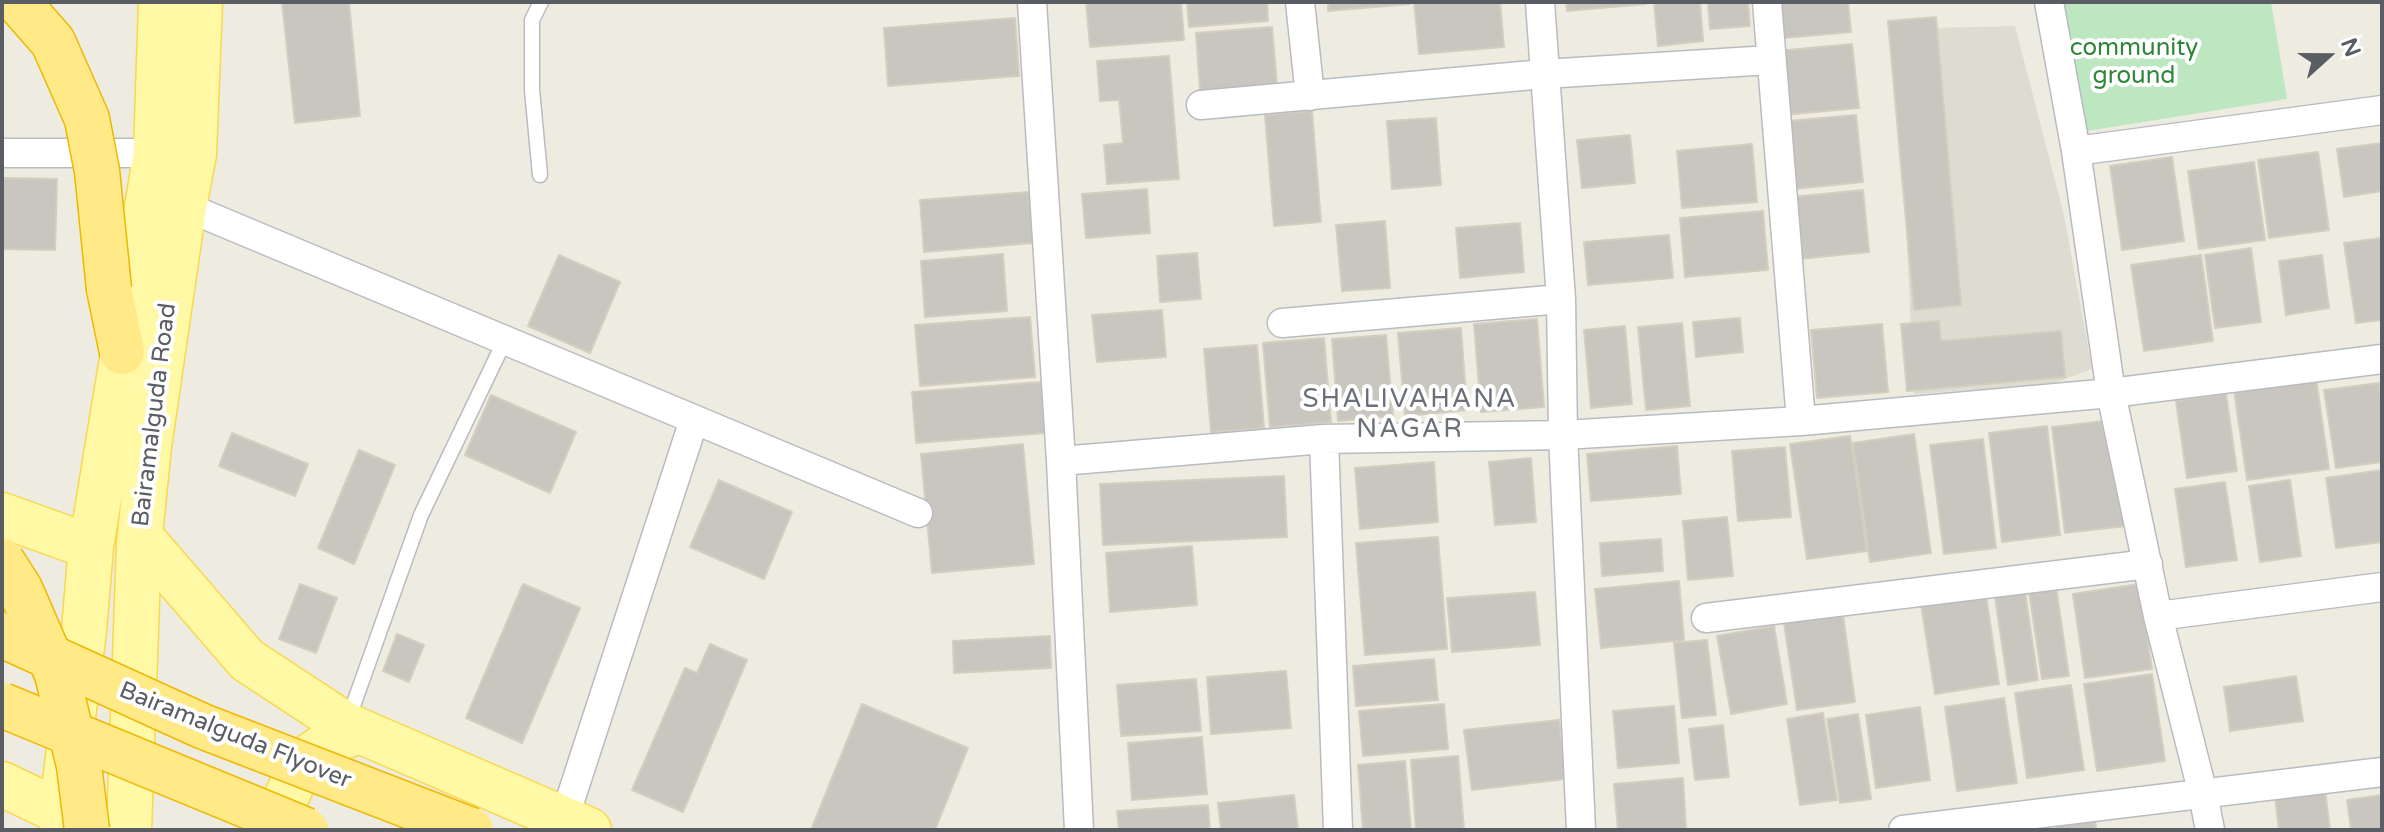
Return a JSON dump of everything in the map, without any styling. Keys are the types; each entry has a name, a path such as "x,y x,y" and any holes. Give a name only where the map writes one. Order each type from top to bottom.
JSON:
{"highway":[{"path":"18,2 53,42 87,119 97,171 109,289 122,352"},
{"path":"2,561 20,589 57,674 79,766 78,826"},
{"name":"Bairamalguda Flyover","path":"2,635 202,726 471,830"},
{"path":"13,713 306,830"}],"main road":[{"name":"Bairamalguda Road","path":"78,826 84,630 91,547 156,153 161,2"},
{"name":"Bairamalguda Road","path":"129,830 140,536 149,446 194,154 200,2"},
{"path":"2,515 91,547"},
{"path":"140,536 247,660 353,728 576,824"},
{"path":"279,830 285,800 294,780 314,753 353,728"},
{"path":"2,784 78,826"}],"street":[{"path":"1032,2 1061,461 1079,830"},
{"path":"1300,2 1310,96"},
{"path":"1540,2 1561,299 1563,435 1581,830"},
{"path":"1767,2 1801,421"},
{"path":"2049,2 2076,151 2111,393 2158,616 2210,830"},
{"path":"1201,105 1544,74 1770,60"},
{"path":"2076,151 2382,110"},
{"path":"2,153 156,153"},
{"path":"184,206 918,513"},
{"path":"1282,323 1561,299"},
{"path":"1061,461 1324,439 1563,435 1801,421 2111,393 2382,359"},
{"path":"576,824 694,420"},
{"path":"1324,439 1338,830"},
{"path":"1706,618 2148,564"},
{"path":"2158,616 2382,587"},
{"path":"1903,830 2382,772"}],"lane":[{"path":"540,175 532,90 532,20 541,2"},
{"path":"353,728 421,515 505,340"}],"shaded area":[{"path":"2015,26 2064,215 2092,369 2051,384 1914,394 1897,29"}],"green space":[{"name":"community ground","path":"2059,2 2271,2 2287,99 2087,131"}],"building":[{"path":"282,2 349,2 360,116 295,123"},
{"path":"1086,2 1181,2 1184,40 1090,47"},
{"path":"1187,2 1267,2 1268,21 1189,27"},
{"path":"1328,2 1409,2 1410,4 1328,11"},
{"path":"1414,2 1500,2 1504,47 1419,54"},
{"path":"1566,2 1645,2 1646,4 1567,11"},
{"path":"1654,2 1700,2 1703,41 1658,46"},
{"path":"1708,2 1748,2 1750,26 1710,29"},
{"path":"1779,2 1848,2 1851,32 1783,38"},
{"path":"1936,17 1961,305 1914,310 1888,21"},
{"path":"1015,18 1019,76 888,86 884,28"},
{"path":"1272,27 1277,85 1200,91 1196,33"},
{"path":"1852,44 1859,108 1783,115 1777,51"},
{"path":"1169,56 1179,179 1107,184 1104,145 1123,143 1119,100 1100,101 1097,61"},
{"path":"1312,111 1321,222 1274,226 1265,115"},
{"path":"1856,115 1863,182 1794,189 1788,121"},
{"path":"1436,118 1441,185 1392,189 1387,121"},
{"path":"1630,135 1635,183 1582,188 1577,140"},
{"path":"2382,143 2382,191 2344,197 2337,149"},
{"path":"1752,144 1757,202 1682,208 1677,151"},
{"path":"2318,152 2329,230 2269,238 2258,160"},
{"path":"2172,157 2184,241 2122,250 2110,166"},
{"path":"2254,162 2265,240 2199,249 2188,171"},
{"path":"2,178 57,179 55,250 2,249"},
{"path":"1147,189 1150,233 1086,238 1082,194"},
{"path":"1863,190 1869,252 1799,259 1792,197"},
{"path":"1029,192 1033,243 924,252 920,200"},
{"path":"1763,211 1768,270 1685,277 1680,218"},
{"path":"1385,221 1390,288 1342,291 1336,225"},
{"path":"1520,223 1524,272 1460,278 1456,228"},
{"path":"1669,235 1673,278 1588,285 1584,242"},
{"path":"2382,238 2382,320 2356,323 2344,243"},
{"path":"2251,248 2261,322 2215,328 2205,255"},
{"path":"1197,253 1201,299 1160,302 1157,256"},
{"path":"1003,254 1007,311 925,317 921,261"},
{"path":"559,255 620,282 590,353 528,326"},
{"path":"2201,255 2213,341 2144,351 2131,265"},
{"path":"2322,255 2329,308 2286,315 2279,261"},
{"path":"1162,310 1166,357 1097,362 1092,315"},
{"path":"1030,317 1035,377 920,386 915,325"},
{"path":"1740,318 1743,352 1696,357 1693,322"},
{"path":"1537,319 1544,407 1481,412 1474,324"},
{"path":"1939,321 1941,341 2061,331 2065,377 1907,391 1901,324"},
{"path":"1682,323 1690,406 1646,410 1638,327"},
{"path":"1882,324 1888,392 1817,398 1811,330"},
{"path":"1625,326 1632,404 1591,408 1584,330"},
{"path":"1461,328 1467,410 1405,416 1398,333"},
{"path":"1386,335 1393,416 1338,421 1332,339"},
{"path":"1324,338 1331,422 1270,427 1263,343"},
{"path":"1257,345 1264,428 1211,432 1204,349"},
{"path":"2316,378 2329,469 2247,480 2234,390"},
{"path":"1042,382 1046,433 916,443 912,392"},
{"path":"2379,383 2382,462 2336,468 2324,390"},
{"path":"2226,394 2237,471 2187,478 2176,401"},
{"path":"491,395 576,432 550,493 465,455"},
{"path":"2113,420 2126,526 2065,533 2052,427"},
{"path":"2047,426 2060,535 2002,542 1989,433"},
{"path":"232,433 308,464 295,496 219,466"},
{"path":"1914,434 1931,553 1870,562 1853,443"},
{"path":"1850,436 1867,551 1807,559 1790,444"},
{"path":"1983,439 1996,548 1944,554 1930,445"},
{"path":"1023,444 1034,564 932,573 921,454"},
{"path":"1677,446 1681,494 1591,501 1587,454"},
{"path":"1785,447 1791,517 1738,521 1732,451"},
{"path":"359,450 395,465 354,564 318,548"},
{"path":"1531,458 1536,522 1495,525 1489,462"},
{"path":"1434,462 1438,522 1360,529 1355,468"},
{"path":"2382,470 2382,542 2336,548 2326,478"},
{"path":"1284,476 1287,537 1103,545 1100,484"},
{"path":"719,480 792,512 764,579 690,547"},
{"path":"2290,480 2301,556 2260,562 2249,486"},
{"path":"2225,482 2237,560 2186,567 2175,489"},
{"path":"1727,517 1733,576 1688,580 1683,521"},
{"path":"1438,537 1447,649 1365,655 1356,543"},
{"path":"1661,539 1663,571 1602,576 1600,543"},
{"path":"1192,546 1197,605 1110,612 1106,553"},
{"path":"1679,581 1684,640 1601,648 1595,589"},
{"path":"300,584 337,598 316,653 279,639"},
{"path":"523,584 580,608 522,743 466,718"},
{"path":"2139,584 2152,669 2085,678 2073,594"},
{"path":"2024,585 2038,680 2008,685 1994,590"},
{"path":"2056,587 2069,676 2042,679 2029,591"},
{"path":"1535,592 1540,645 1452,652 1447,598"},
{"path":"1986,595 1999,684 1935,694 1921,604"},
{"path":"1843,615 1855,702 1797,710 1784,623"},
{"path":"1774,626 1787,704 1731,714 1717,636"},
{"path":"397,634 424,645 409,682 383,671"},
{"path":"1050,636 1051,668 954,673 953,641"},
{"path":"1707,640 1716,715 1682,718 1674,643"},
{"path":"710,644 747,660 683,812 632,790 685,668 697,673"},
{"path":"1434,659 1438,700 1356,706 1353,666"},
{"path":"1286,671 1291,728 1211,734 1207,677"},
{"path":"2152,674 2165,761 2097,771 2084,684"},
{"path":"2296,676 2303,721 2230,731 2224,687"},
{"path":"1196,679 1201,731 1121,736 1117,685"},
{"path":"2071,685 2084,770 2027,778 2015,693"},
{"path":"2004,698 2017,783 1957,791 1945,707"},
{"path":"862,704 968,748 935,830 811,830"},
{"path":"1444,704 1448,749 1363,756 1359,711"},
{"path":"1674,706 1679,763 1618,768 1613,711"},
{"path":"1920,707 1930,780 1876,788 1866,715"},
{"path":"1823,713 1837,800 1800,805 1787,719"},
{"path":"1858,714 1871,799 1840,803 1827,719"},
{"path":"1559,720 1566,779 1472,790 1464,730"},
{"path":"1723,725 1729,777 1695,780 1689,729"},
{"path":"1202,737 1207,794 1132,800 1128,743"},
{"path":"1458,756 1464,830 1416,830 1411,760"},
{"path":"1405,761 1411,830 1363,830 1358,765"},
{"path":"1683,778 1686,830 1618,830 1614,784"},
{"path":"2325,790 2330,830 2279,830 2275,797"},
{"path":"1294,795 1298,830 1221,830 1218,803"},
{"path":"2382,795 2382,830 2351,830 2347,800"},
{"path":"1208,805 1210,830 1119,830 1117,811"},
{"path":"2095,817 2096,830 2057,830 2056,821"}],"district":[{"name":"SHALIVAHANA NAGAR","path":"1410,415"}]}
